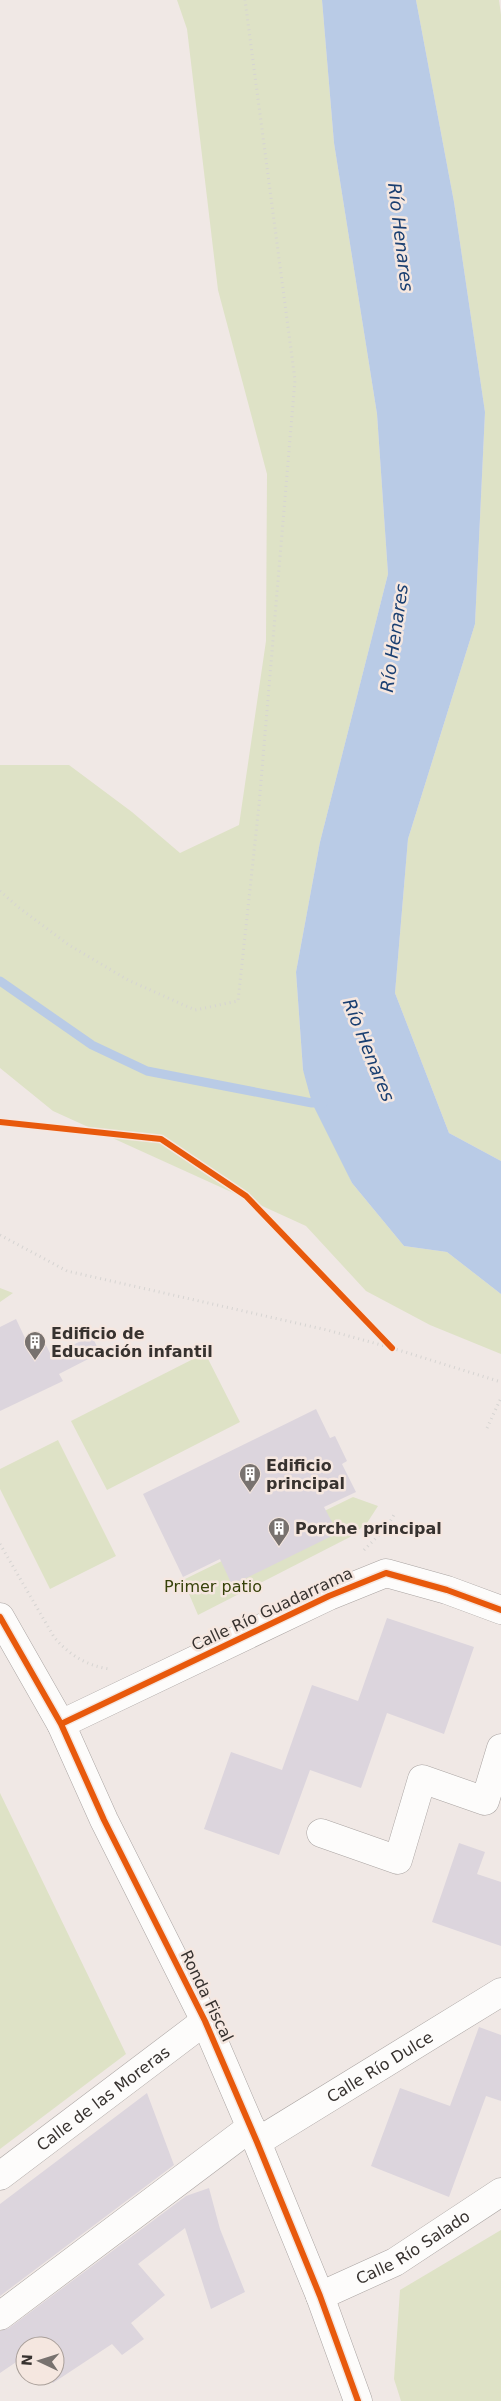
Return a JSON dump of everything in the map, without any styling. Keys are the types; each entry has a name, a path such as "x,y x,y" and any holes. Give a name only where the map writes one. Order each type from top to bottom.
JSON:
{"street":[{"name":"Calle Río Guadarrama","path":"62,1724 328,1596 386,1573 447,1590 501,1610"},
{"name":"Ronda Fiscal","path":"0,1618 62,1724 104,1820 205,2021 320,2296 358,2401"},
{"path":"321,1833 398,1860 422,1779 485,1801 501,1748"},
{"name":"Calle Río Dulce","path":"0,2316 254,2135 501,1992"},
{"name":"Calle de las Moreras","path":"0,2176 205,2021"},
{"name":"Calle Río Salado","path":"320,2296 395,2262 501,2192"}],"path":[{"path":"0,891 18,907 69,945 128,980 195,1010 238,1001 259,805 295,380 245,0"},
{"path":"0,1235 67,1271 327,1330 501,1382"},
{"path":"379,1334 392,1348"},
{"path":"488,1428 501,1398"},
{"path":"358,1555 387,1527 395,1513"},
{"path":"0,1544 54,1637 64,1649 92,1665 118,1669"}],"green space":[{"path":"177,0 322,0 334,143 377,414 388,574 320,842 296,972 303,1070 352,1183 404,1246 447,1252 501,1294 501,1354 430,1325 366,1291 306,1226 53,1111 0,1068 0,765 69,765 132,812 180,853 239,825 266,641 267,474 218,290 187,29"},
{"path":"416,0 499,0 501,15 501,1161 449,1133 395,993 408,839 475,624 485,412 454,202"},
{"path":"0,1288 13,1293 0,1302"},
{"path":"205,1353 240,1422 107,1490 71,1421"},
{"path":"58,1440 116,1556 50,1589 0,1489 0,1469"},
{"name":"Primer patio","path":"353,1497 378,1506 367,1523 350,1537 198,1615 183,1580"},
{"path":"0,1793 126,2054 0,2149"},
{"path":"501,2230 501,2401 401,2401 394,2379 400,2290"}],"water":[{"name":"Río Henares","path":"322,0 416,0 454,202 485,412 475,624 408,839 395,993 449,1133 501,1161 501,1294 447,1252 404,1246 352,1183 312,1103 303,1070 296,972 320,842 388,574 377,414 334,143"}],"building":[{"name":"Edificio de Educación infantil","path":"16,1319 25,1338 39,1331 51,1355 92,1336 100,1353 59,1374 63,1381 0,1411 0,1327"},
{"name":"Edificio principal","path":"316,1409 330,1438 335,1436 347,1461 342,1464 356,1492 324,1507 338,1533 232,1585 220,1559 183,1577 143,1494"},
{"path":"387,1618 474,1647 444,1734 387,1713 361,1788 310,1770 279,1855 204,1829 231,1752 282,1770 312,1685 358,1701"},
{"path":"459,1843 485,1852 477,1874 501,1882 501,1946 432,1922"},
{"path":"479,2027 501,2035 501,2101 486,2096 449,2197 371,2166 400,2088 450,2106"},
{"path":"147,2093 174,2165 0,2296 0,2204"},
{"path":"209,2188 220,2229 245,2292 211,2309 185,2228 138,2264 165,2295 131,2323 144,2339 122,2355 112,2344 65,2375 65,2336 15,2336 15,2363 0,2373 0,2331 9,2328 186,2196"}],"waterway":[{"path":"0,981 92,1045 147,1071 312,1103 323,1103"}],"cycle path":[{"path":"0,1122 161,1139 246,1196 392,1348"},
{"path":"61,1724 329,1596 386,1573 447,1590 501,1610"},
{"path":"0,1617 61,1724 104,1820 205,2021 320,2296 358,2401"}],"place":[{"name":"Edificio de Educación infantil","path":"35,1361"},
{"name":"Edificio principal","path":"250,1493"},
{"name":"Porche principal","path":"279,1547"}]}
